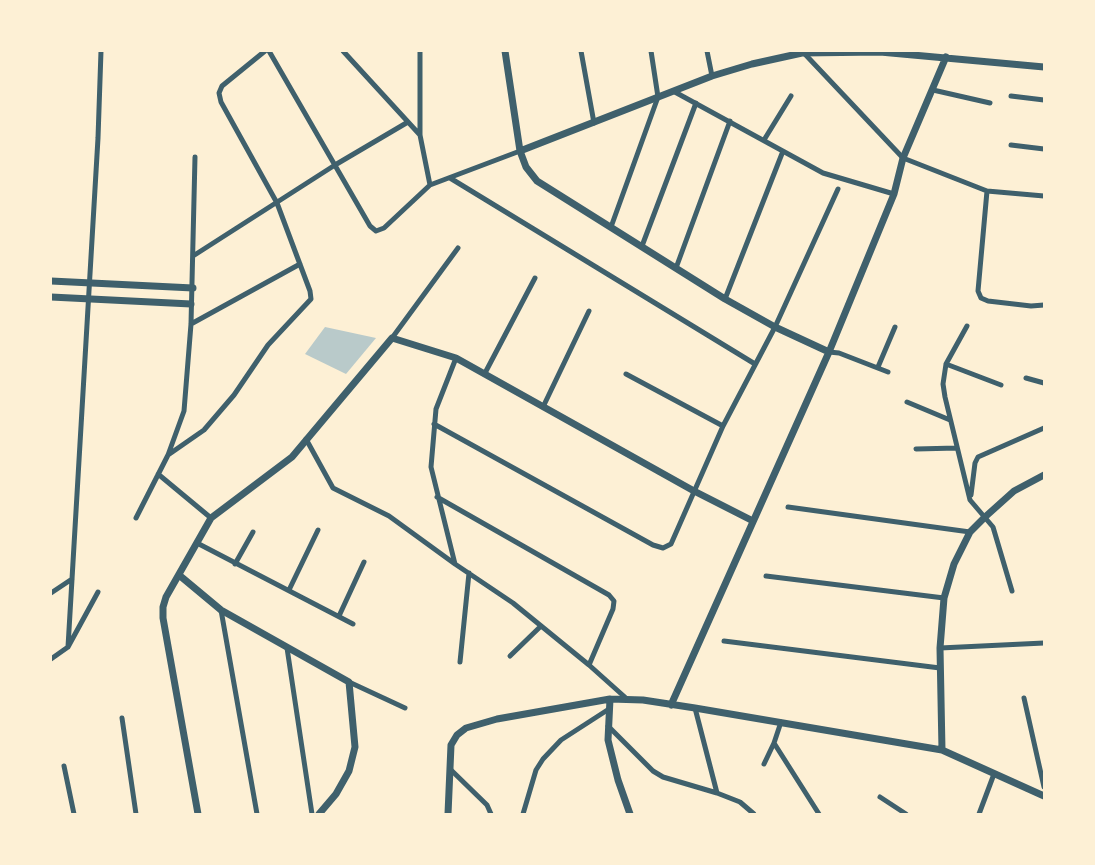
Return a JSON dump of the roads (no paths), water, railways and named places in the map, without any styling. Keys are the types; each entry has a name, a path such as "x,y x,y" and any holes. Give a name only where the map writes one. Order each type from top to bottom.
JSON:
{"street":[{"path":"68,647 98,138 101,51"},
{"path":"168,454 204,430 234,395 268,345 311,299 277,203 221,102 219,93 222,86 265,51 370,226 376,231 384,228 430,185 712,76 752,64 802,52 879,52 1044,67"},
{"path":"420,51 420,135 430,185"},
{"path":"505,51 520,151 526,167 537,181 725,299 775,327 829,352 839,353 888,372"},
{"path":"581,51 594,123"},
{"path":"611,227 658,97 651,51"},
{"path":"707,51 712,76"},
{"path":"345,52 420,135"},
{"path":"802,52 903,158 987,191 1044,196"},
{"path":"671,705 829,352 894,194 903,158 946,57"},
{"path":"933,90 990,103"},
{"path":"673,91 823,173 894,194"},
{"path":"764,140 792,96"},
{"path":"1011,96 1044,100"},
{"path":"642,246 696,103"},
{"path":"676,268 730,121"},
{"path":"193,255 335,165 408,122"},
{"path":"1011,145 1044,149"},
{"path":"725,299 783,151"},
{"path":"136,518 168,454 184,411 193,288 195,156"},
{"path":"450,178 755,364"},
{"path":"434,424 653,545 663,548 671,544 723,426 775,327 838,189"},
{"path":"987,191 978,291 981,298 988,301 1031,306 1044,304"},
{"path":"198,814 163,618 163,607 211,518 292,457 392,338 458,248"},
{"path":"191,324 300,264"},
{"path":"485,374 535,278"},
{"path":"51,281 193,288"},
{"path":"51,297 192,304"},
{"path":"543,407 589,311"},
{"path":"967,326 946,364 943,384 970,500 993,527 1012,591"},
{"path":"878,367 895,327"},
{"path":"392,338 456,358 694,491 753,521"},
{"path":"455,564 431,466 436,409 456,358"},
{"path":"946,364 1001,385"},
{"path":"626,374 723,426"},
{"path":"1026,378 1044,383"},
{"path":"907,402 950,420"},
{"path":"970,500 975,463 978,457 1044,428"},
{"path":"306,440 333,488 389,516 513,603 627,699"},
{"path":"916,449 957,448"},
{"path":"158,474 211,518"},
{"path":"942,750 940,648 944,598 954,564 970,532 985,517 1014,491 1043,478"},
{"path":"437,497 609,595 614,601 613,609 589,665"},
{"path":"788,507 970,532"},
{"path":"289,590 318,531"},
{"path":"235,564 253,532"},
{"path":"197,543 353,624"},
{"path":"339,616 364,562"},
{"path":"460,662 469,573"},
{"path":"179,575 221,610 349,682 405,708"},
{"path":"766,576 944,598"},
{"path":"51,593 72,579"},
{"path":"51,659 68,647 98,592"},
{"path":"221,610 257,814"},
{"path":"510,656 541,626"},
{"path":"724,640 940,668"},
{"path":"940,648 1044,643"},
{"path":"286,648 312,814"},
{"path":"319,814 336,794 349,771 355,747 349,682"},
{"path":"1024,698 1044,788"},
{"path":"610,699 608,740 618,780 630,814"},
{"path":"448,814 451,745 457,735 466,728 497,719 610,699 695,708 942,750 1044,796"},
{"path":"695,708 717,793"},
{"path":"523,814 536,770 543,759 561,740 609,709"},
{"path":"122,718 136,814"},
{"path":"764,764 782,722"},
{"path":"608,726 653,771 663,777 740,802 754,814"},
{"path":"774,743 819,814"},
{"path":"64,766 74,814"},
{"path":"450,769 488,806 491,814"},
{"path":"979,814 994,774"},
{"path":"880,797 906,814"}]}
